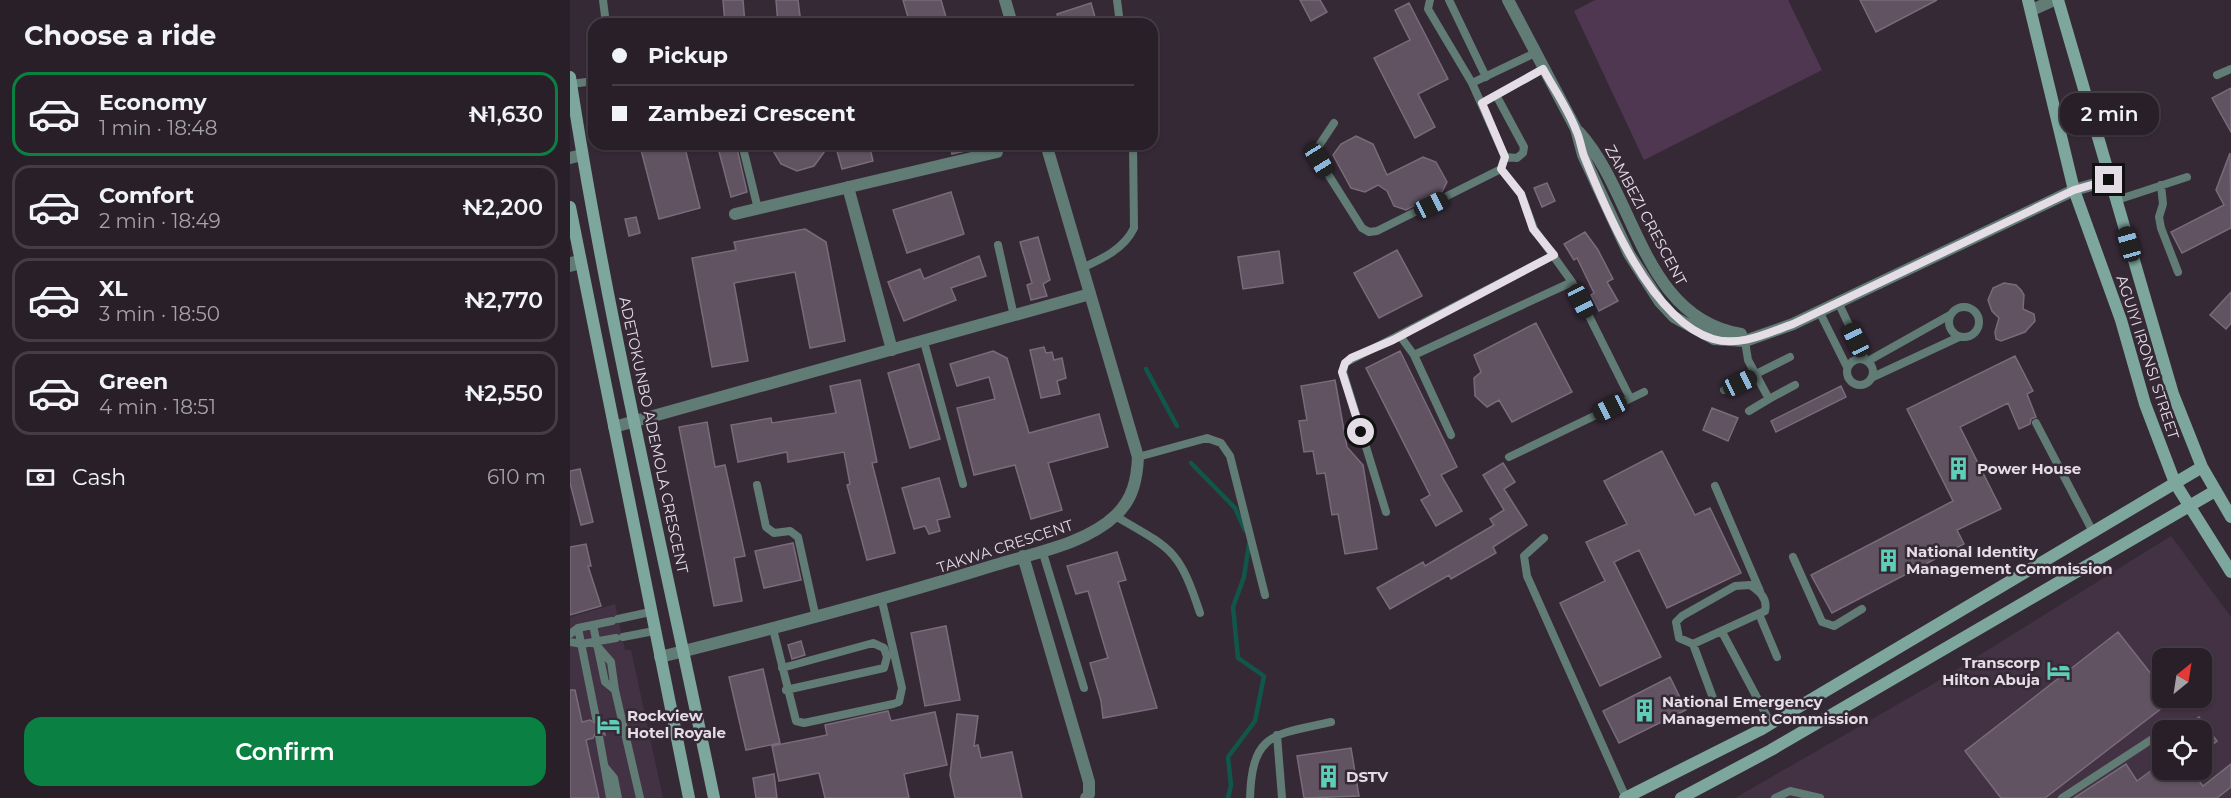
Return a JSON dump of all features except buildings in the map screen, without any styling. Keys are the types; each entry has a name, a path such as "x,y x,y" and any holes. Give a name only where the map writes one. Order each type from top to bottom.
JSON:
{"main road":[{"name":"AGUIYI IRONSI STREET","path":"2056,0 2170,383 2202,467 2215,491 2227,501 2231,517"},
{"name":"AGUIYI IRONSI STREET","path":"2030,5 2074,190 2121,320 2145,404 2175,483 2231,572"},
{"name":"ADETOKUNBO ADEMOLA CRESCENT","path":"571,81 576,157 635,422 714,798"},
{"path":"570,207 575,263 614,427 689,798"},
{"path":"1626,798 1771,724 2202,467"},
{"path":"1681,798 1771,750 2215,491"}],"street":[{"path":"1005,0 1010,18"},
{"name":"ZAMBEZI CRESCENT","path":"1509,0 1576,129 1594,149 1642,246 1673,298 1688,312 1712,326 1731,333 1758,337"},
{"path":"2030,5 2056,0"},
{"name":"ZAMBEZI CRESCENT","path":"1576,129 1583,155 1629,254 1660,302 1674,317 1714,339 1745,341 1758,337 1819,312 2074,190 2109,180"},
{"name":"TAKWA CRESCENT","path":"660,657 882,601 1042,550 1086,535 1115,516 1128,500 1137,478 1138,457 1048,150"},
{"path":"735,214 997,152"},
{"path":"848,188 892,350"},
{"path":"614,427 1090,294"},
{"path":"1023,556 1089,782 1089,794 1086,798"}],"lane":[{"path":"603,0 605,18"},
{"path":"1117,0 1118,18"},
{"path":"1334,123 1318,147 1319,160 1362,228 1370,232 1377,231 1501,169 1505,157 1472,83 1428,9 1430,0"},
{"path":"1449,0 1486,76"},
{"path":"1472,83 1535,53"},
{"path":"1482,103 1543,69"},
{"path":"2217,75 2231,69"},
{"path":"571,81 588,81"},
{"path":"1496,95 1524,147 1523,153 1517,158 1505,157"},
{"path":"743,150 758,209"},
{"path":"1082,268 1101,260 1128,240 1134,228 1133,150"},
{"path":"1501,169 1521,194 1533,229 1572,282 1630,398"},
{"path":"2116,200 2187,177"},
{"path":"2161,185 2163,204 2159,217 2161,228 2178,272"},
{"path":"998,245 1014,316"},
{"path":"1386,512 1342,372 1345,363 1554,255"},
{"path":"1414,355 1572,282"},
{"path":"1838,302 1866,360 1873,367 1873,377"},
{"path":"1819,312 1847,367 1847,377 1855,384 1865,384 1873,377 1959,337 1974,334 1979,319 1968,307 1958,308 1950,315 1866,360 1855,359 1847,367"},
{"path":"1950,315 1948,325 1959,337"},
{"path":"1400,336 1414,355 1451,435"},
{"path":"1745,341 1748,360 1769,399"},
{"path":"924,342 963,484"},
{"path":"1724,390 1790,357"},
{"path":"1749,411 1795,385"},
{"path":"1509,457 1644,392"},
{"path":"2036,423 2093,532"},
{"path":"1138,457 1207,438 1221,443 1230,456 1265,595"},
{"path":"757,485 766,527 774,533 790,531 798,537 816,618"},
{"path":"1716,486 1767,605 1765,611 1693,644 1679,638 1676,622 1682,616 1735,586 1750,585 1761,592"},
{"path":"1115,516 1162,543 1176,556 1186,572 1200,613"},
{"path":"1544,538 1524,556 1527,576 1626,798"},
{"path":"1042,550 1084,688"},
{"path":"1793,557 1822,622 1834,626 1862,609"},
{"path":"773,629 786,690 794,718 799,723 899,702 902,688 882,601"},
{"path":"596,718 582,644 574,631 650,612"},
{"path":"1759,614 1777,657"},
{"path":"593,625 605,682 615,690 640,798"},
{"path":"570,642 597,644 654,631"},
{"path":"1722,632 1771,724"},
{"path":"782,668 873,643 884,648 887,657 884,668 786,690"},
{"path":"1693,644 1713,698"},
{"path":"1250,798 1256,756 1264,742 1277,735 1331,722"},
{"path":"1277,735 1282,798"},
{"path":"599,736 610,798"},
{"path":"2062,798 2152,739"},
{"path":"605,766 614,778 618,798"},
{"path":"1775,798 1790,791 1821,798"}],"shaded area":[{"path":"1595,0 1788,0 1822,70 1644,160 1574,11"},
{"name":"Transcorp Hilton Abuja","path":"2171,536 2231,617 2231,798 1735,798 1933,684"},
{"name":"Rockview Hotel Royale","path":"615,604 625,650 631,650 663,798 570,798 570,617"}],"waterway":[{"path":"1146,369 1177,426"},
{"path":"1191,463 1235,508 1245,530"},
{"path":"1228,798 1231,785 1228,757 1255,721 1264,676 1238,658 1233,607 1244,577 1249,544"}],"place":[{"name":"Power House","path":"1959,468"},
{"name":"National Identity Management Commission","path":"1888,560"},
{"name":"Transcorp Hilton Abuja","path":"2058,671"},
{"name":"National Emergency Management Commission","path":"1644,710"},
{"name":"Rockview Hotel Royale","path":"609,724"},
{"name":"DSTV","path":"1328,776"}],"route":[{"path":"1361,432 1342,372 1345,363 1554,255 1533,229 1521,194 1501,169 1505,157 1482,103 1543,69 1576,129 1583,155 1629,254 1660,302 1674,317 1714,339 1745,341 1793,324 2074,190 2109,180"}]}
